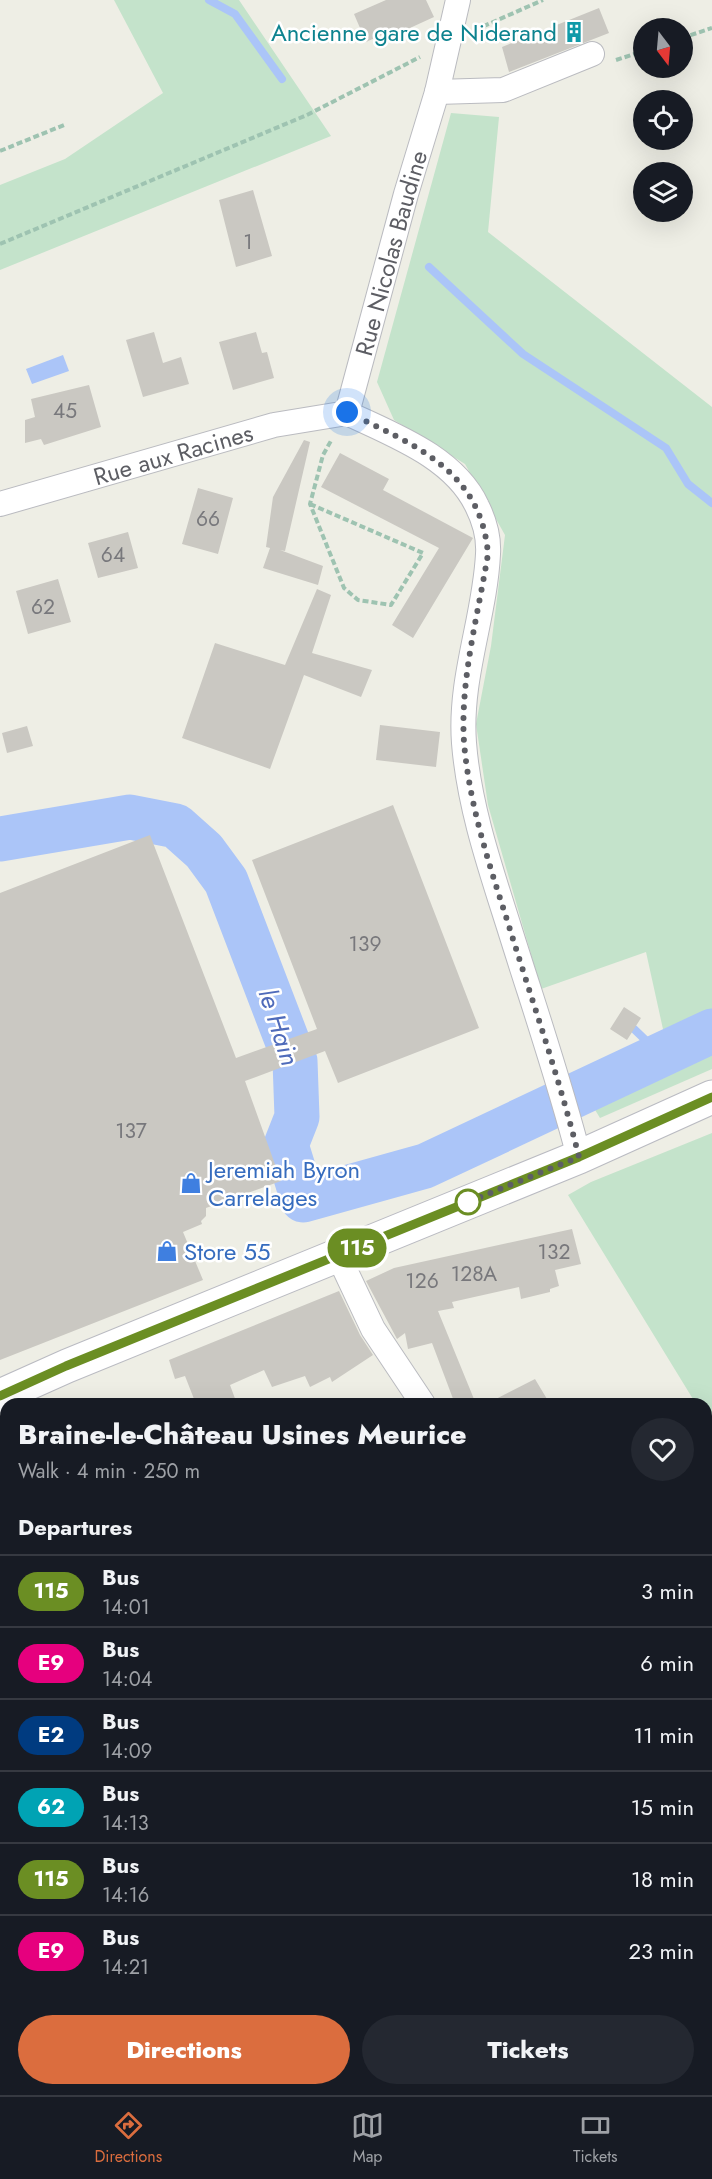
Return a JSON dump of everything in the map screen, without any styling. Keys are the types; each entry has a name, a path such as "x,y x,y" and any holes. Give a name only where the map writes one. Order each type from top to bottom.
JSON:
{"main road":[{"path":"0,1396 66,1366 579,1157 712,1097"}],"street":[{"name":"Rue Nicolas Baudine","path":"347,412 406,195 437,92 458,0"},
{"path":"437,92 503,90 592,54"},
{"path":"347,412 406,441 448,470 469,492 483,521 488,554 466,683 464,740 468,780 484,850 560,1081 579,1157"},
{"name":"Rue aux Racines","path":"0,504 274,425 347,412"},
{"path":"338,1255 373,1329 419,1398"}],"path":[{"path":"0,244 307,115 447,43 543,0"},
{"path":"693,34 712,27"},
{"path":"0,151 64,125"},
{"path":"310,504 423,553 391,605 358,600 344,588 310,504 323,455 347,412"}],"shaded area":[{"path":"114,0 239,0 331,136 0,270 0,185 65,159 163,93"},
{"path":"451,113 499,117 488,232 712,407 712,1069 600,1118 586,1095 670,1061 646,952 541,989 488,805 476,724 491,646 505,535 465,464 394,420 377,382"},
{"path":"712,1133 712,1398 692,1398 568,1195 591,1182"}],"water":[{"path":"63,355 69,371 32,384 26,369"}],"building":[{"path":"386,0 426,0 434,17 388,38 386,33 366,42 354,14"},
{"name":"Ancienne gare de Niderand","path":"599,8 609,33 509,72 502,47"},
{"path":"253,190 272,256 236,267 219,200"},
{"path":"154,332 163,363 181,357 189,384 143,397 126,340"},
{"path":"256,332 262,353 267,352 274,378 233,390 219,342"},
{"path":"89,385 101,427 44,445 41,439 25,443 25,420 35,417 31,399"},
{"path":"304,440 310,442 285,551 280,550 323,566 318,585 263,568 270,548 266,547 273,497"},
{"path":"340,453 389,479 383,490 473,538 413,638 392,625 439,548 321,487"},
{"path":"198,488 233,498 218,554 182,544"},
{"path":"128,532 138,568 98,578 88,543"},
{"path":"58,579 71,622 28,634 16,591"},
{"path":"317,589 331,595 312,653 372,670 361,697 304,675 270,769 182,738 215,643 285,665"},
{"path":"380,725 440,732 436,767 376,760"},
{"path":"27,726 33,746 7,753 2,733"},
{"path":"393,805 479,1028 338,1083 325,1051 245,1081 281,1181 206,1208 206,1216 201,1221 202,1224 183,1232 203,1280 0,1360 0,893 150,835 236,1058 317,1029 252,860"},
{"path":"624,1007 641,1018 627,1040 610,1029"},
{"path":"572,1229 581,1264 555,1270 559,1286 550,1289 550,1292 521,1299 519,1287 452,1302 454,1308 438,1311 474,1398 453,1398 432,1343 408,1349 405,1333 397,1339 366,1281 394,1268"},
{"path":"339,1291 360,1335 373,1355 332,1382 330,1377 310,1387 305,1376 272,1387 264,1370 230,1385 235,1398 194,1398 185,1376 175,1379 169,1360"},
{"path":"535,1379 546,1398 498,1398"}],"waterway":[{"path":"209,0 235,14 282,79"},
{"path":"429,267 523,354 666,448 688,484 712,503"},
{"name":"le Hain","path":"0,839 130,817 176,826 204,851 226,881 295,1061 297,1117 286,1145 303,1200 425,1166 712,1031"},
{"path":"634,1029 661,1055"}],"bus line":[{"name":"115","path":"0,1396 66,1366 579,1157 681,1113 712,1097"}],"place":[{"name":"Ancienne gare de Niderand","path":"574,32"},
{"name":"Jeremiah Byron Carrelages","path":"191,1183"},
{"name":"Store 55","path":"167,1251"}],"route":[{"path":"347,412 406,441 460,480 477,505 487,538 488,554 466,683 464,740 468,780 484,850 560,1081 579,1157 468,1202"}]}
